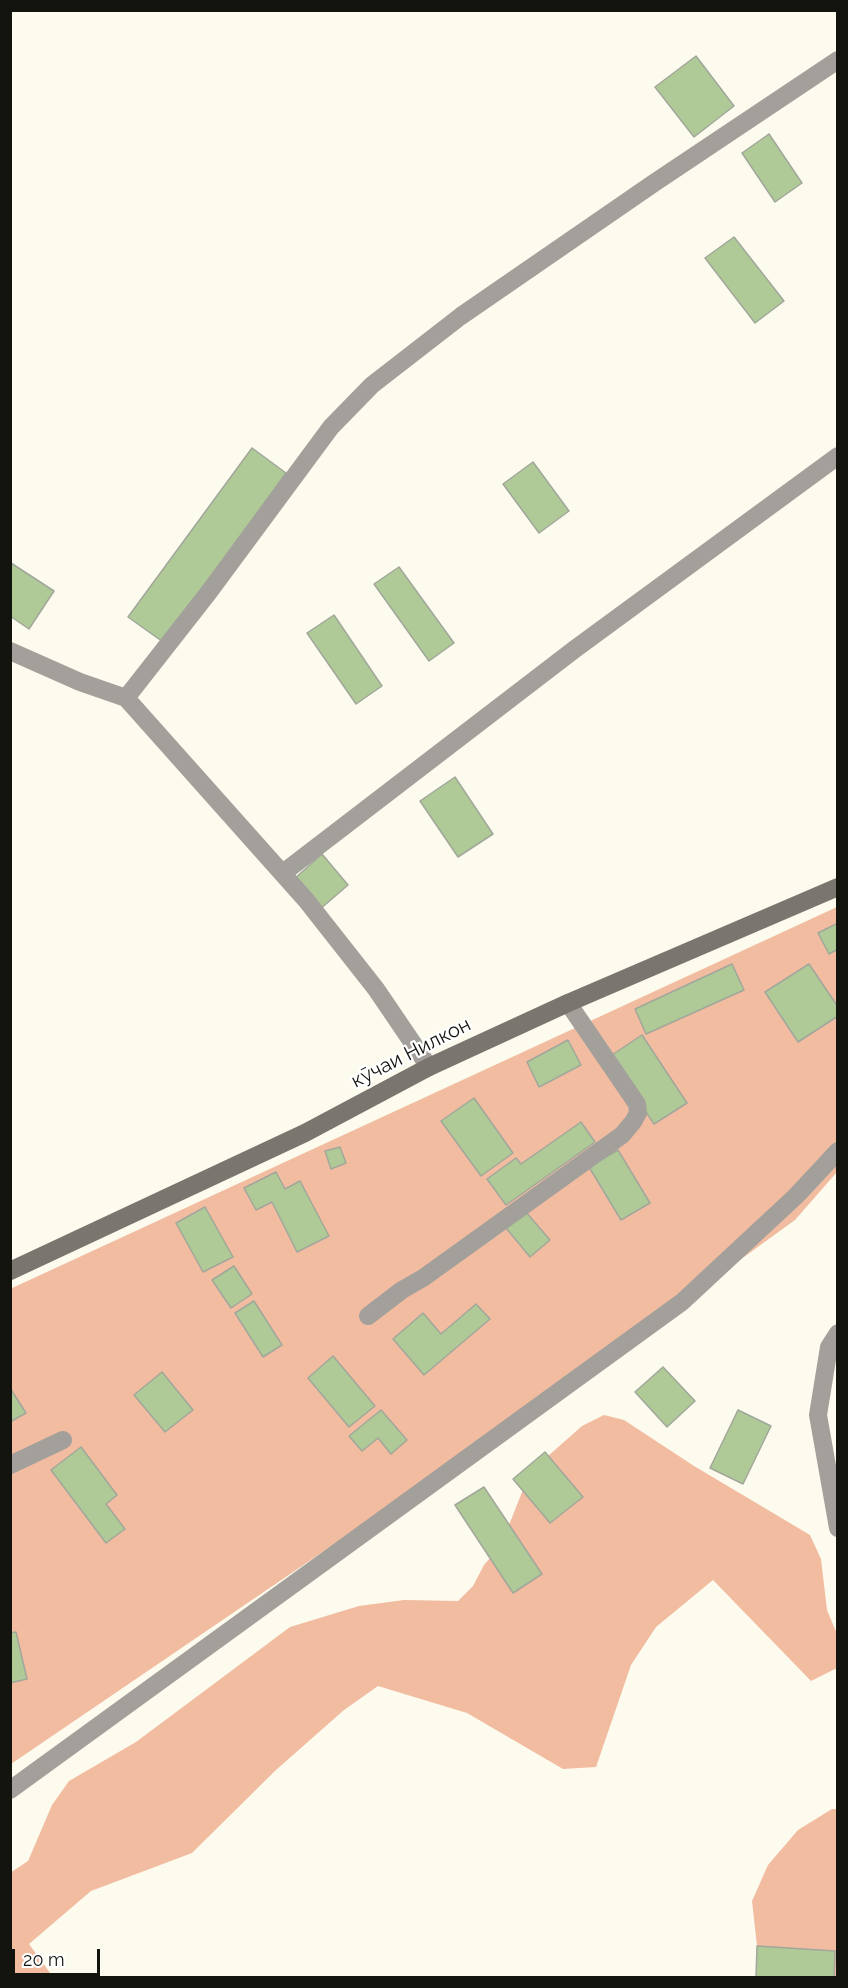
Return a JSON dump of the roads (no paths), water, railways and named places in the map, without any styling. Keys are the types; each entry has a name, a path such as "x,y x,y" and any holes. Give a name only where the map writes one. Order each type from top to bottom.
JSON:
{"street":[{"path":"126,698 209,592 331,427 372,385 461,316 837,60"},
{"path":"283,873 575,649 837,456"},
{"path":"10,651 80,682 126,698 283,873 376,989 429,1067"},
{"name":"кӯчаи Нилкон","path":"10,1271 304,1133 429,1067 568,1003 837,887"},
{"path":"368,1316 622,1135 633,1122 638,1113 637,1104 568,1003"},
{"path":"10,1790 682,1302 796,1196 837,1151"},
{"path":"837,1333 829,1347 818,1415 837,1528"},
{"path":"10,1465 63,1440"}]}
